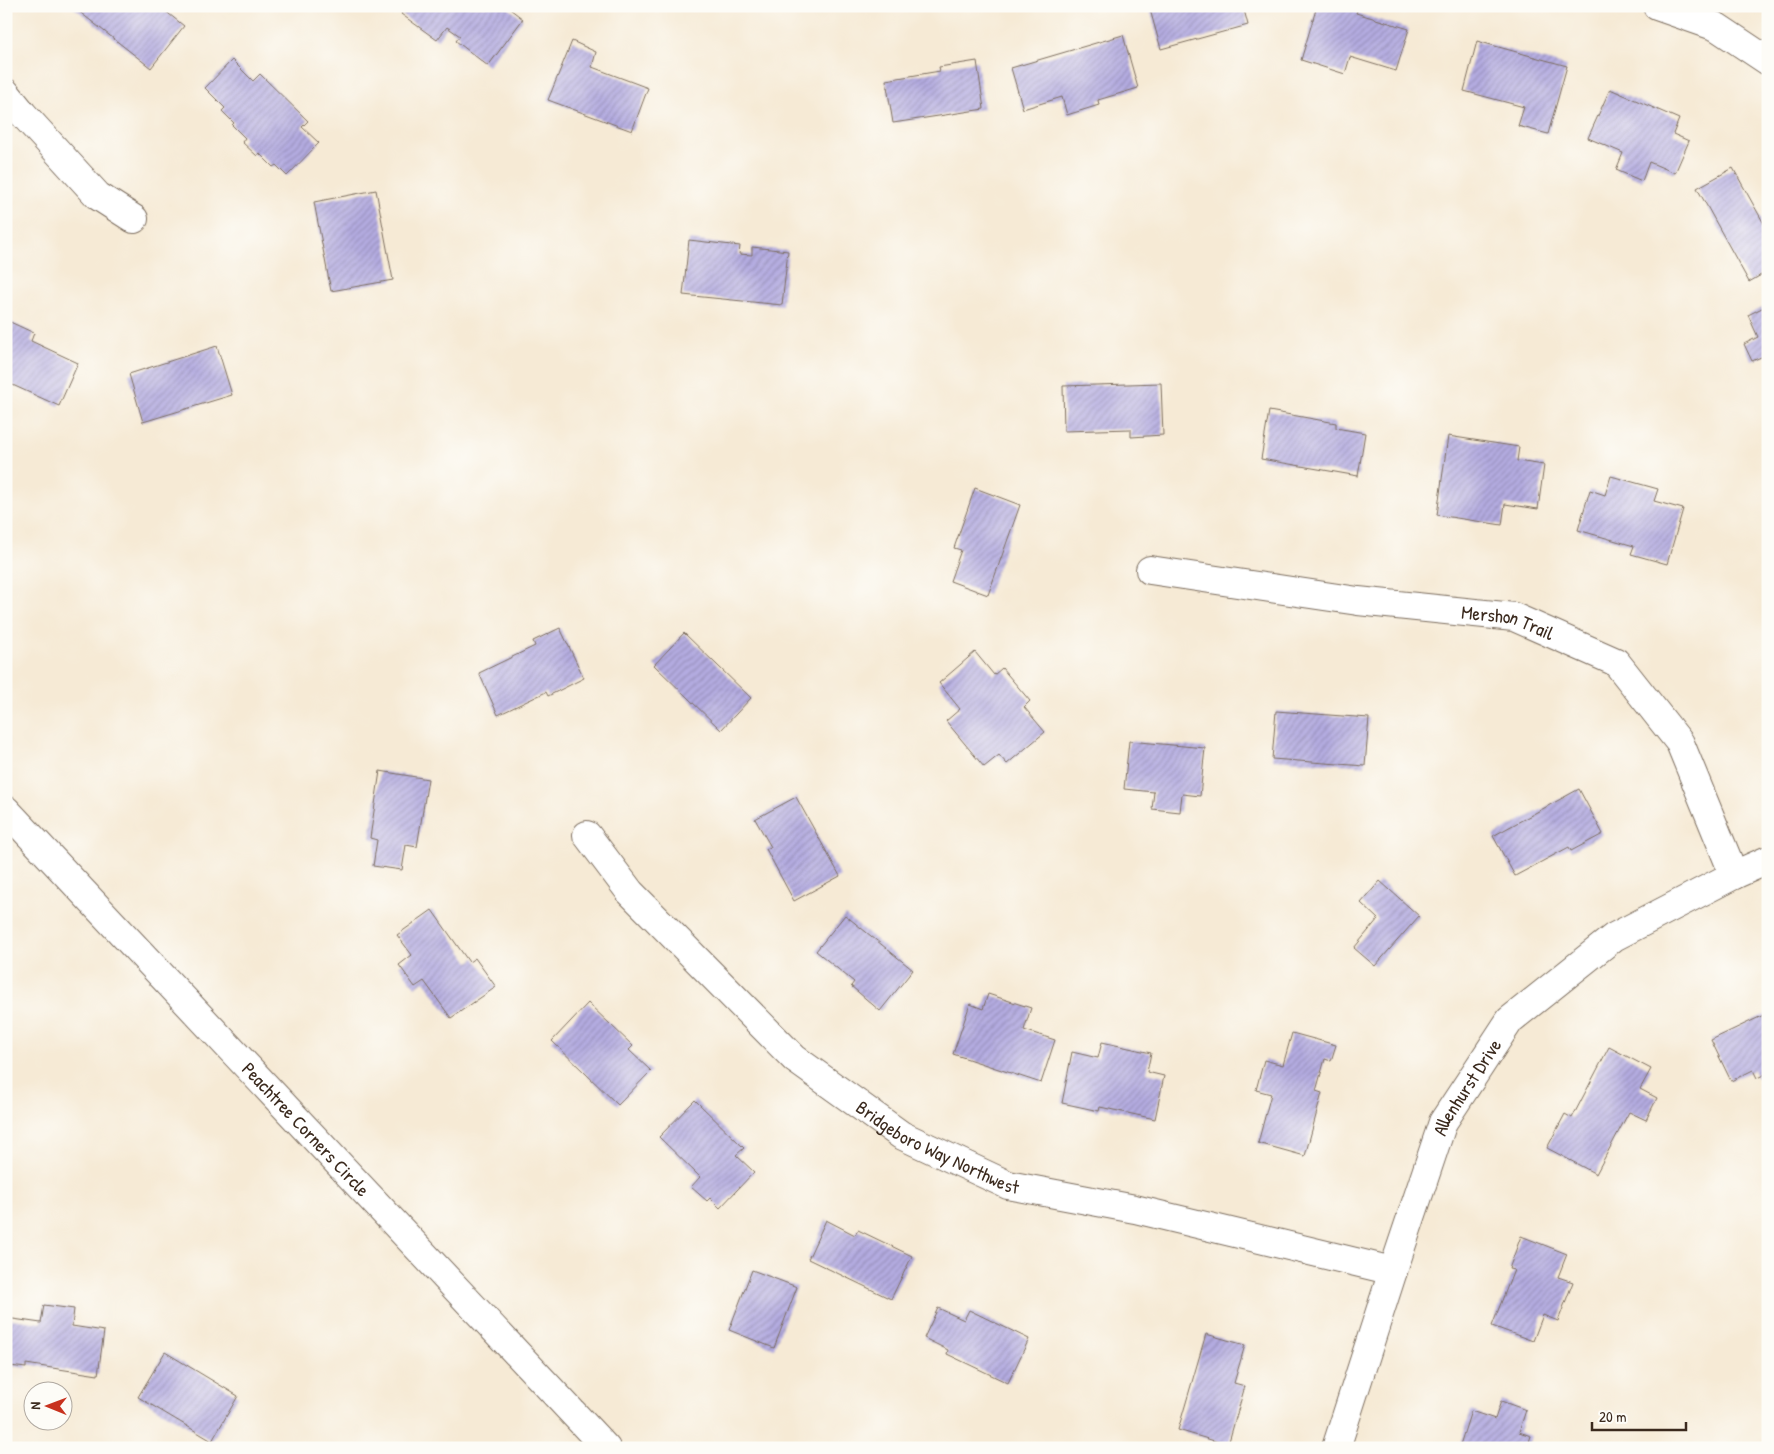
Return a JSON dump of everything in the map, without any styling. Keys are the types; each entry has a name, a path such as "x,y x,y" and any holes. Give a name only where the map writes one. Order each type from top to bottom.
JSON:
{"street":[{"path":"1657,6 1716,28 1768,61"},
{"path":"6,93 98,196 134,219"},
{"name":"Mershon Trail","path":"1150,570 1358,601 1514,617 1616,662 1680,743 1734,875"},
{"name":"Peachtree Corners Circle","path":"6,810 606,1448"},
{"name":"Bridgeboro Way Northwest","path":"588,836 630,892 796,1059 901,1135 1008,1185 1135,1209 1393,1270"},
{"name":"Allenhurst Drive","path":"1336,1448 1393,1270 1444,1122 1510,1020 1614,937 1734,875 1768,860"}],"building":[{"path":"72,6 159,6 184,26 151,68"},
{"path":"407,6 506,6 523,19 488,66 456,41 460,36 447,27 437,40 401,14"},
{"path":"1149,6 1243,6 1248,25 1161,49"},
{"path":"1317,6 1359,6 1356,13 1409,29 1396,71 1350,57 1345,74 1301,60"},
{"path":"1123,35 1138,88 1098,100 1099,105 1067,115 1062,97 1023,109 1011,68"},
{"path":"572,41 596,52 592,67 648,88 632,131 548,100"},
{"path":"1477,41 1567,66 1548,134 1518,126 1524,107 1464,91"},
{"path":"232,60 253,81 260,74 308,121 302,127 319,143 287,176 276,165 273,167 259,153 257,156 242,142 245,138 222,111 225,108 205,88"},
{"path":"977,61 984,109 893,123 886,80 940,71 939,67"},
{"path":"1610,89 1679,119 1673,134 1689,141 1675,173 1649,162 1642,181 1616,170 1623,153 1588,138"},
{"path":"1733,168 1768,231 1768,271 1749,282 1697,188"},
{"path":"376,190 393,280 331,291 314,202"},
{"path":"689,240 740,246 739,254 752,255 752,247 788,251 782,305 683,295"},
{"path":"1768,305 1768,354 1752,361 1744,344 1758,337 1748,315"},
{"path":"6,320 34,333 31,341 78,363 59,406 6,382"},
{"path":"217,346 232,395 143,422 129,374"},
{"path":"1161,383 1163,435 1131,437 1131,429 1064,431 1063,386"},
{"path":"1269,411 1336,423 1336,428 1365,433 1358,476 1261,459"},
{"path":"1448,436 1519,447 1517,461 1544,465 1538,509 1505,504 1502,525 1437,515"},
{"path":"1611,476 1658,489 1654,501 1683,509 1667,564 1631,554 1634,546 1578,530 1590,490 1605,495"},
{"path":"975,488 1020,505 988,595 950,581 961,550 954,548"},
{"path":"560,628 584,678 548,696 546,692 498,715 479,673 535,646 533,641"},
{"path":"684,633 751,698 721,730 654,665"},
{"path":"975,652 994,675 1002,668 1030,701 1024,707 1045,732 1007,764 999,755 984,767 946,721 960,709 939,683"},
{"path":"1276,711 1369,718 1365,766 1272,759"},
{"path":"1129,741 1205,748 1200,796 1182,794 1180,812 1152,809 1154,792 1124,789"},
{"path":"380,771 428,779 417,847 406,845 402,870 373,866 377,840 370,838"},
{"path":"1579,789 1603,834 1571,851 1569,847 1515,876 1493,836"},
{"path":"796,797 840,876 794,901 766,849 771,847 755,819"},
{"path":"1380,881 1419,916 1375,966 1354,948 1378,919 1361,903"},
{"path":"432,910 469,962 475,958 496,987 451,1018 424,981 415,987 399,965 412,955 397,935"},
{"path":"845,915 913,970 880,1011 851,986 854,982 816,951"},
{"path":"988,994 1031,1008 1024,1030 1055,1040 1041,1083 953,1054 970,1004 983,1009"},
{"path":"588,1003 633,1046 629,1050 651,1071 618,1105 552,1041"},
{"path":"1768,1013 1768,1073 1757,1078 1753,1070 1731,1081 1711,1040"},
{"path":"1292,1033 1336,1045 1331,1061 1325,1059 1316,1091 1322,1093 1305,1156 1258,1143 1271,1094 1256,1090 1264,1060 1283,1065"},
{"path":"1102,1042 1151,1053 1147,1072 1164,1076 1155,1119 1100,1107 1099,1111 1062,1103 1072,1052 1098,1058"},
{"path":"1609,1047 1651,1069 1640,1089 1657,1098 1646,1120 1629,1112 1596,1174 1547,1148 1565,1114 1572,1118"},
{"path":"695,1100 744,1148 736,1155 754,1172 720,1208 710,1198 707,1201 691,1187 700,1177 659,1137"},
{"path":"826,1220 855,1235 858,1230 912,1256 891,1299 808,1259"},
{"path":"1521,1236 1567,1254 1558,1277 1573,1282 1558,1321 1543,1315 1533,1341 1492,1326 1514,1270 1509,1269"},
{"path":"752,1270 797,1287 774,1348 729,1330"},
{"path":"44,1305 74,1309 72,1326 104,1331 98,1375 26,1364 26,1368 10,1366 10,1361 6,1361 6,1318 41,1323"},
{"path":"938,1308 964,1320 969,1310 1029,1339 1008,1383 947,1354 948,1350 924,1338"},
{"path":"1206,1334 1245,1345 1234,1383 1245,1386 1228,1445 1178,1430"},
{"path":"165,1352 238,1396 212,1441 138,1397"},
{"path":"1501,1401 1526,1410 1519,1432 1531,1436 1527,1448 1459,1448 1471,1411 1495,1419"}]}
